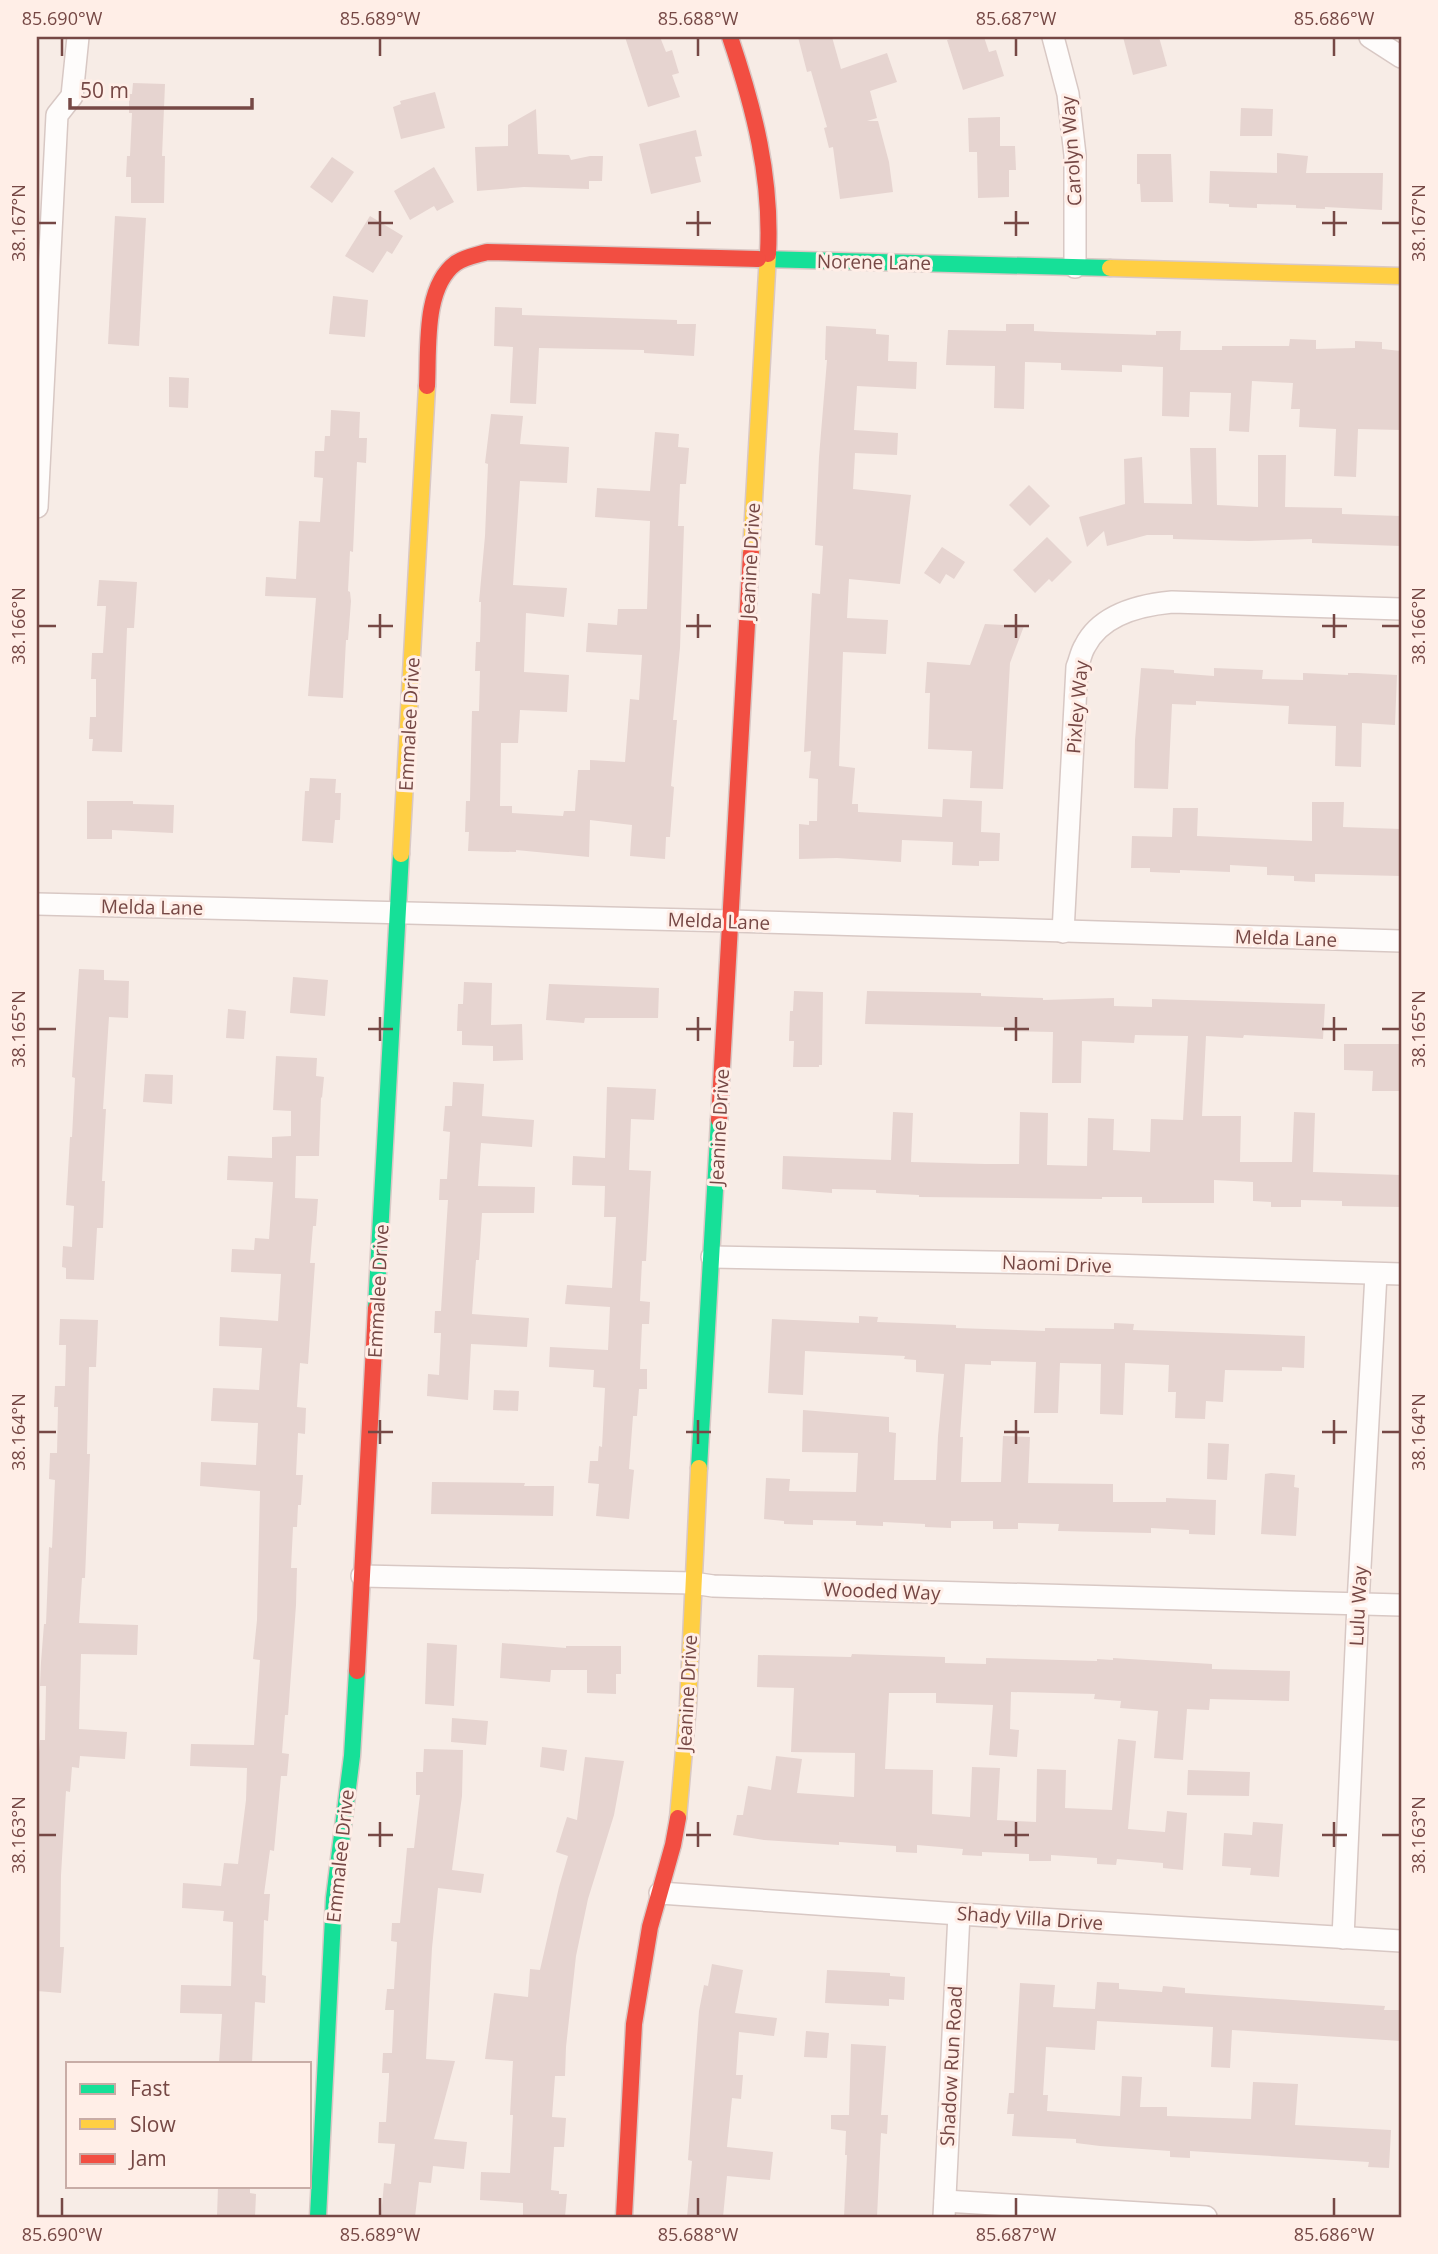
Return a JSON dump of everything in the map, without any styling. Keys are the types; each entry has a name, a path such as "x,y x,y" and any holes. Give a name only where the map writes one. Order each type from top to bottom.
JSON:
{"street":[{"path":"37,507 47,115 72,96 78,37"},
{"name":"Jeanine Drive","path":"624,2217 634,2024 650,1927 673,1845 680,1806 688,1705 767,259 768,192 760,137 730,37"},
{"name":"Carolyn Way","path":"1053,37 1068,94 1075,155 1075,267"},
{"path":"1370,37 1401,57"},
{"name":"Norene Lane","path":"428,363 431,314 437,287 455,264 486,252 1401,276"},
{"name":"Emmalee Drive","path":"317,2217 334,1898 352,1756 428,363"},
{"name":"Pixley Way","path":"1063,932 1077,667 1084,646 1104,623 1130,610 1172,602 1401,609"},
{"name":"Melda Lane","path":"37,904 731,921 1401,942"},
{"name":"Naomi Drive","path":"712,1257 1008,1262 1401,1274"},
{"name":"Lulu Way","path":"1343,1938 1376,1274"},
{"name":"Wooded Way","path":"362,1576 693,1583 713,1586 1401,1605"},
{"name":"Shady Villa Drive","path":"660,1893 1401,1941"},
{"name":"Shadow Run Road","path":"944,2209 959,1914"},
{"path":"944,2209 1206,2217"}],"building":[{"path":"625,37 660,37 666,52 672,50 679,73 672,75 680,97 648,107"},
{"path":"798,37 832,37 841,69 887,53 897,82 870,91 877,118 867,121 878,121 889,162 893,192 840,199 833,147 829,148 824,128 827,127 811,71 807,72"},
{"path":"984,37 989,52 996,50 1004,76 963,90 947,40"},
{"path":"1123,37 1159,37 1167,66 1133,75"},
{"path":"133,83 165,84 162,156 165,156 164,203 131,203 131,177 126,177 132,113 129,113 129,94 132,94"},
{"path":"435,92 445,128 401,139 393,107 401,104 400,101"},
{"path":"1241,108 1273,109 1272,136 1240,136"},
{"path":"536,109 538,154 569,155 571,160 603,156 602,181 589,181 589,189 524,187 477,191 475,147 508,146 508,125"},
{"path":"1000,117 1000,146 1015,146 1016,170 1009,170 1009,197 978,198 977,152 969,152 968,118"},
{"path":"696,130 702,156 695,157 701,182 651,194 639,144"},
{"path":"1277,153 1308,156 1306,173 1383,173 1382,210 1296,208 1296,205 1257,204 1257,208 1229,207 1229,204 1209,203 1210,171 1277,173"},
{"path":"1137,154 1171,154 1173,202 1141,202 1140,184 1137,184"},
{"path":"332,157 354,172 332,203 310,187"},
{"path":"434,167 454,202 437,211 434,206 410,220 394,191"},
{"path":"115,216 146,218 139,346 108,344"},
{"path":"370,216 403,236 392,254 387,251 373,273 345,256"},
{"path":"333,296 368,300 365,337 329,334"},
{"path":"495,307 522,308 522,315 677,320 677,324 696,324 694,356 644,353 644,350 539,348 536,404 510,403 513,347 494,346"},
{"path":"1006,324 1034,324 1034,331 1055,332 1156,335 1156,331 1181,331 1180,350 1222,350 1222,346 1289,346 1290,339 1316,340 1316,349 1355,348 1355,341 1382,342 1382,349 1401,351 1401,430 1358,429 1356,477 1334,476 1336,429 1299,427 1300,409 1291,409 1293,383 1252,381 1249,432 1229,431 1231,393 1190,392 1189,417 1162,416 1163,367 1122,365 1122,372 1061,370 1061,363 1025,362 1024,409 994,408 995,366 946,365 948,330 1006,331"},
{"path":"826,326 876,329 876,334 889,335 888,361 917,362 916,389 857,386 854,430 898,433 897,455 855,453 853,489 911,495 900,584 849,579 847,618 888,620 886,654 843,652 839,766 855,768 852,804 858,804 858,812 942,817 943,799 982,801 981,832 1000,833 999,861 979,861 979,866 952,865 953,842 902,840 901,862 837,858 799,859 799,824 809,825 809,821 817,821 818,779 809,778 811,751 804,752 812,593 820,594 823,546 815,545 827,360"},
{"path":"169,377 189,378 188,408 169,407"},
{"path":"331,410 360,412 359,438 367,438 366,463 357,462 353,552 350,551 348,591 351,601 343,698 308,696 316,598 265,596 266,577 296,579 299,521 320,522 323,478 314,477 315,451 324,451 325,436 330,436"},
{"path":"491,414 523,416 520,444 569,447 567,483 520,481 513,585 567,588 564,617 526,613 524,672 569,675 567,712 520,710 518,743 501,743 500,806 512,806 512,813 563,816 564,811 575,811 578,770 590,770 590,760 625,762 630,699 639,700 642,655 586,652 588,623 617,625 618,609 647,609 650,521 595,517 597,488 650,491 655,432 679,434 678,447 689,448 686,484 680,484 678,526 684,526 680,648 673,720 677,720 671,786 674,787 670,837 666,837 665,859 630,856 632,825 590,820 589,857 516,850 468,851 469,832 465,832 466,801 470,801 472,711 479,711 480,671 475,671 476,642 480,642 479,602 488,464 485,463"},
{"path":"1190,448 1216,448 1217,505 1258,507 1258,455 1286,455 1285,507 1342,508 1342,514 1401,516 1401,546 1312,543 1312,539 1249,541 1173,539 1173,535 1147,535 1107,546 1104,531 1087,547 1079,517 1125,504 1124,459 1142,457 1144,503 1192,504"},
{"path":"1029,485 1050,506 1030,526 1009,505"},
{"path":"1047,537 1072,562 1052,582 1049,579 1035,593 1013,570"},
{"path":"942,547 965,562 954,579 946,574 940,584 924,573"},
{"path":"99,580 137,582 134,628 127,628 122,752 92,751 93,739 89,739 90,717 96,717 96,679 91,679 92,653 103,653 106,606 97,606"},
{"path":"985,624 1024,626 1010,663 1003,789 970,788 972,751 928,749 930,693 925,693 927,662 970,665"},
{"path":"1141,668 1214,676 1214,668 1263,670 1262,679 1303,680 1303,673 1397,675 1395,725 1362,723 1361,767 1335,766 1336,726 1288,724 1289,706 1196,701 1196,705 1172,704 1168,789 1134,788"},
{"path":"310,778 336,779 335,793 341,793 340,820 335,820 333,843 302,841 305,791 309,791"},
{"path":"87,801 133,801 133,804 174,805 173,833 112,830 112,839 87,839"},
{"path":"1312,802 1344,802 1343,827 1401,829 1401,876 1315,874 1315,882 1294,881 1294,876 1267,875 1267,867 1230,865 1230,872 1180,870 1180,873 1131,868 1132,836 1172,837 1173,808 1198,808 1197,836 1312,841"},
{"path":"79,969 104,970 104,980 129,981 128,1018 109,1017 103,1109 106,1109 102,1181 105,1181 103,1228 97,1228 94,1280 66,1279 66,1268 62,1267 63,1246 72,1247 74,1206 66,1205 72,1137 75,1078 72,1077"},
{"path":"293,977 328,980 325,1016 290,1013"},
{"path":"464,982 492,983 491,1025 522,1024 523,1060 493,1061 493,1046 462,1045 462,1031 457,1031 458,1004 463,1004"},
{"path":"549,984 659,988 658,1018 585,1018 584,1023 546,1020"},
{"path":"794,991 823,992 822,1065 819,1067 793,1067 794,1041 789,1041"},
{"path":"867,991 981,993 981,996 1043,1000 1114,998 1114,1006 1152,1007 1152,999 1325,1004 1323,1039 1206,1036 1202,1116 1241,1116 1240,1162 1292,1162 1294,1112 1315,1113 1313,1172 1401,1175 1401,1207 1342,1206 1342,1201 1301,1200 1301,1207 1271,1207 1271,1202 1253,1201 1253,1182 1214,1180 1214,1203 1142,1203 1142,1197 919,1197 876,1193 876,1190 832,1189 832,1193 782,1189 783,1156 891,1160 893,1112 913,1113 911,1162 1019,1164 1020,1112 1048,1113 1047,1165 1087,1166 1088,1118 1114,1119 1113,1150 1150,1152 1151,1119 1183,1120 1188,1036 1135,1035 1134,1043 1082,1041 1081,1083 1052,1083 1053,1032 1004,1031 1004,1027 865,1024"},
{"path":"228,1009 246,1011 244,1039 226,1038"},
{"path":"1344,1044 1401,1044 1401,1091 1372,1091 1373,1071 1344,1070"},
{"path":"276,1056 317,1058 316,1076 324,1077 319,1156 296,1156 295,1198 318,1199 310,1263 315,1263 308,1364 300,1363 297,1407 306,1408 305,1434 298,1433 296,1475 303,1475 301,1505 298,1505 297,1527 293,1527 291,1568 297,1568 296,1605 288,1715 285,1715 282,1753 289,1754 287,1776 281,1776 274,1851 270,1850 264,1894 270,1894 268,1921 264,1920 262,1975 266,1976 265,2003 255,2002 252,2062 219,2062 222,2014 180,2013 181,1985 231,1986 233,1922 223,1921 224,1911 182,1908 183,1883 221,1886 224,1863 238,1864 247,1768 190,1766 191,1744 254,1745 260,1660 253,1659 257,1620 260,1491 200,1486 201,1462 256,1465 258,1423 211,1421 213,1388 259,1390 262,1348 219,1346 220,1317 278,1321 281,1274 231,1272 232,1249 254,1250 255,1238 269,1239 273,1182 227,1180 228,1156 272,1158 272,1137 291,1136 291,1111 273,1110"},
{"path":"145,1074 173,1075 172,1104 143,1102"},
{"path":"453,1082 484,1084 482,1116 534,1120 532,1147 481,1143 478,1186 535,1187 534,1213 482,1213 472,1314 529,1318 527,1347 471,1344 468,1400 427,1396 428,1374 439,1375 441,1333 434,1333 435,1311 441,1311 448,1200 439,1200 440,1179 447,1179 450,1132 443,1131 445,1106 452,1106"},
{"path":"607,1087 656,1089 654,1120 631,1119 629,1170 651,1171 646,1261 642,1261 640,1301 650,1302 649,1324 642,1324 640,1369 647,1369 647,1389 639,1389 637,1416 633,1416 629,1469 634,1470 629,1519 596,1516 599,1484 588,1483 590,1461 598,1461 599,1446 602,1447 605,1388 593,1387 594,1370 549,1367 550,1347 608,1350 610,1307 565,1304 567,1285 612,1288 616,1217 604,1217 605,1186 572,1185 573,1156 605,1158"},
{"path":"859,1316 878,1317 877,1322 956,1325 956,1328 1045,1331 1045,1328 1114,1329 1114,1323 1134,1324 1133,1330 1305,1336 1304,1368 1282,1367 1282,1371 1225,1370 1223,1402 1206,1401 1205,1419 1175,1418 1176,1392 1168,1392 1169,1365 1125,1363 1123,1415 1100,1414 1101,1364 1060,1363 1058,1413 1034,1413 1036,1362 991,1361 991,1365 965,1364 960,1437 963,1437 961,1482 1001,1482 1003,1436 1030,1437 1028,1483 1113,1484 1113,1502 1166,1502 1166,1498 1216,1500 1215,1535 1189,1534 1189,1530 1151,1528 1151,1533 1058,1531 1059,1524 1018,1523 1018,1529 993,1529 993,1521 951,1521 951,1528 883,1522 883,1526 856,1525 856,1521 813,1520 813,1525 784,1524 784,1521 764,1519 766,1478 790,1479 789,1491 856,1492 858,1453 802,1452 803,1410 889,1417 889,1432 896,1433 894,1480 936,1480 944,1374 916,1372 916,1360 904,1359 905,1356 805,1351 803,1395 768,1393 772,1319 859,1323"},
{"path":"60,1319 98,1320 96,1367 89,1367 87,1454 90,1454 85,1578 82,1578 79,1623 138,1625 137,1655 81,1654 79,1729 127,1732 125,1759 80,1756 79,1768 72,1767 70,1792 66,1791 61,1875 60,1947 64,1947 61,1993 37,1991 37,1777 40,1740 45,1740 46,1686 40,1686 55,1480 49,1479 50,1453 57,1453 58,1407 54,1407 55,1386 65,1386 66,1345 59,1345"},
{"path":"494,1390 519,1391 518,1411 493,1410"},
{"path":"1208,1443 1229,1444 1227,1480 1207,1479"},
{"path":"1265,1474 1295,1475 1294,1487 1299,1488 1296,1536 1261,1534"},
{"path":"432,1482 554,1486 553,1516 431,1514"},
{"path":"427,1643 457,1645 454,1706 425,1704"},
{"path":"502,1643 566,1648 621,1646 621,1674 616,1674 616,1694 587,1693 587,1670 551,1670 550,1682 500,1678"},
{"path":"852,1654 945,1657 945,1663 986,1664 986,1658 1097,1661 1113,1658 1212,1664 1212,1669 1290,1671 1289,1701 1210,1699 1209,1710 1187,1709 1183,1760 1154,1758 1158,1711 1120,1708 1121,1701 1094,1699 1095,1694 1011,1692 1010,1729 1019,1730 1017,1757 989,1755 993,1705 936,1703 936,1693 889,1693 885,1769 933,1770 932,1814 970,1817 972,1767 1000,1768 997,1820 1036,1822 1037,1769 1066,1770 1065,1808 1112,1810 1118,1739 1136,1741 1128,1829 1165,1832 1167,1811 1187,1813 1183,1870 1163,1868 1163,1863 1117,1859 1116,1865 1097,1864 1097,1858 1051,1855 1051,1861 1029,1861 1029,1854 982,1852 982,1856 962,1855 963,1849 917,1845 917,1853 896,1852 896,1846 764,1840 733,1835 737,1815 743,1815 748,1786 771,1790 776,1756 802,1759 797,1793 854,1797 855,1753 791,1752 794,1688 757,1687 758,1655 851,1657"},
{"path":"452,1718 488,1721 486,1745 451,1742"},
{"path":"542,1747 567,1750 564,1771 540,1767"},
{"path":"424,1749 463,1750 462,1796 452,1870 484,1874 481,1893 438,1888 432,1948 426,2059 455,2061 434,2139 467,2142 464,2169 433,2166 431,2183 419,2182 415,2217 381,2217 384,2183 391,2184 395,2144 378,2143 379,2122 386,2122 389,2077 389,2073 382,2073 383,2053 392,2053 394,2010 385,2010 387,1989 394,1989 397,1942 391,1941 392,1923 400,1923 407,1848 414,1848 420,1795 416,1795 416,1772 423,1772"},
{"path":"585,1757 624,1761 614,1815 588,1899 576,1956 565,2076 555,2076 552,2117 566,2118 564,2147 554,2147 551,2190 567,2194 565,2217 523,2217 523,2203 480,2200 481,2172 510,2173 513,2115 510,2115 513,2061 485,2059 494,1993 528,1997 530,1969 540,1970 568,1856 556,1852 567,1817 577,1820"},
{"path":"1188,1770 1250,1772 1249,1796 1187,1795"},
{"path":"1253,1822 1283,1824 1279,1877 1250,1875 1251,1868 1222,1866 1224,1833 1252,1835"},
{"path":"712,1964 743,1970 735,2013 777,2018 774,2036 739,2032 736,2075 743,2075 741,2099 732,2098 727,2147 773,2152 770,2180 727,2176 723,2217 687,2217 692,2161 688,2160 699,2011 704,1985 708,1986"},
{"path":"827,1970 890,1973 890,1976 905,1977 904,2000 889,1999 889,2006 825,2003"},
{"path":"1097,1982 1119,1983 1119,1989 1162,1992 1163,1986 1185,1988 1185,1993 1385,2006 1384,2010 1401,2010 1401,2041 1232,2030 1230,2068 1211,2067 1213,2027 1097,2021 1095,2050 1046,2047 1043,2095 1048,2095 1047,2111 1120,2116 1122,2076 1142,2077 1140,2107 1167,2107 1167,2116 1251,2119 1253,2082 1298,2084 1295,2125 1391,2130 1389,2168 1368,2167 1369,2162 1190,2151 1190,2158 1170,2157 1170,2151 1076,2143 1076,2139 1012,2136 1014,2114 1007,2114 1009,2093 1014,2093 1020,1983 1055,1985 1053,2007 1095,2009"},
{"path":"806,2031 829,2033 827,2058 804,2057"},
{"path":"851,2044 886,2046 881,2115 888,2115 887,2134 881,2133 877,2217 844,2217 846,2131 831,2129 831,2115 849,2115"},
{"path":"218,2188 250,2188 250,2193 256,2194 255,2217 217,2217"}],"traffic: fast":[{"path":"758,259 1110,268"},
{"path":"376,1308 401,854"},
{"path":"699,1468 719,1120"},
{"path":"318,2217 334,1898 352,1756 357,1671"}],"traffic: slow":[{"path":"751,553 768,254"},
{"path":"1110,268 1401,276"},
{"path":"401,854 427,386"},
{"path":"678,1818 688,1705 699,1468"}],"traffic: jam":[{"path":"730,37 754,117 764,170 768,254"},
{"path":"427,386 428,338 433,303 445,274 456,263 467,258 487,252 758,259"},
{"path":"719,1120 751,553"},
{"path":"357,1671 376,1308"},
{"path":"624,2217 634,2024 650,1927 678,1818"}]}
